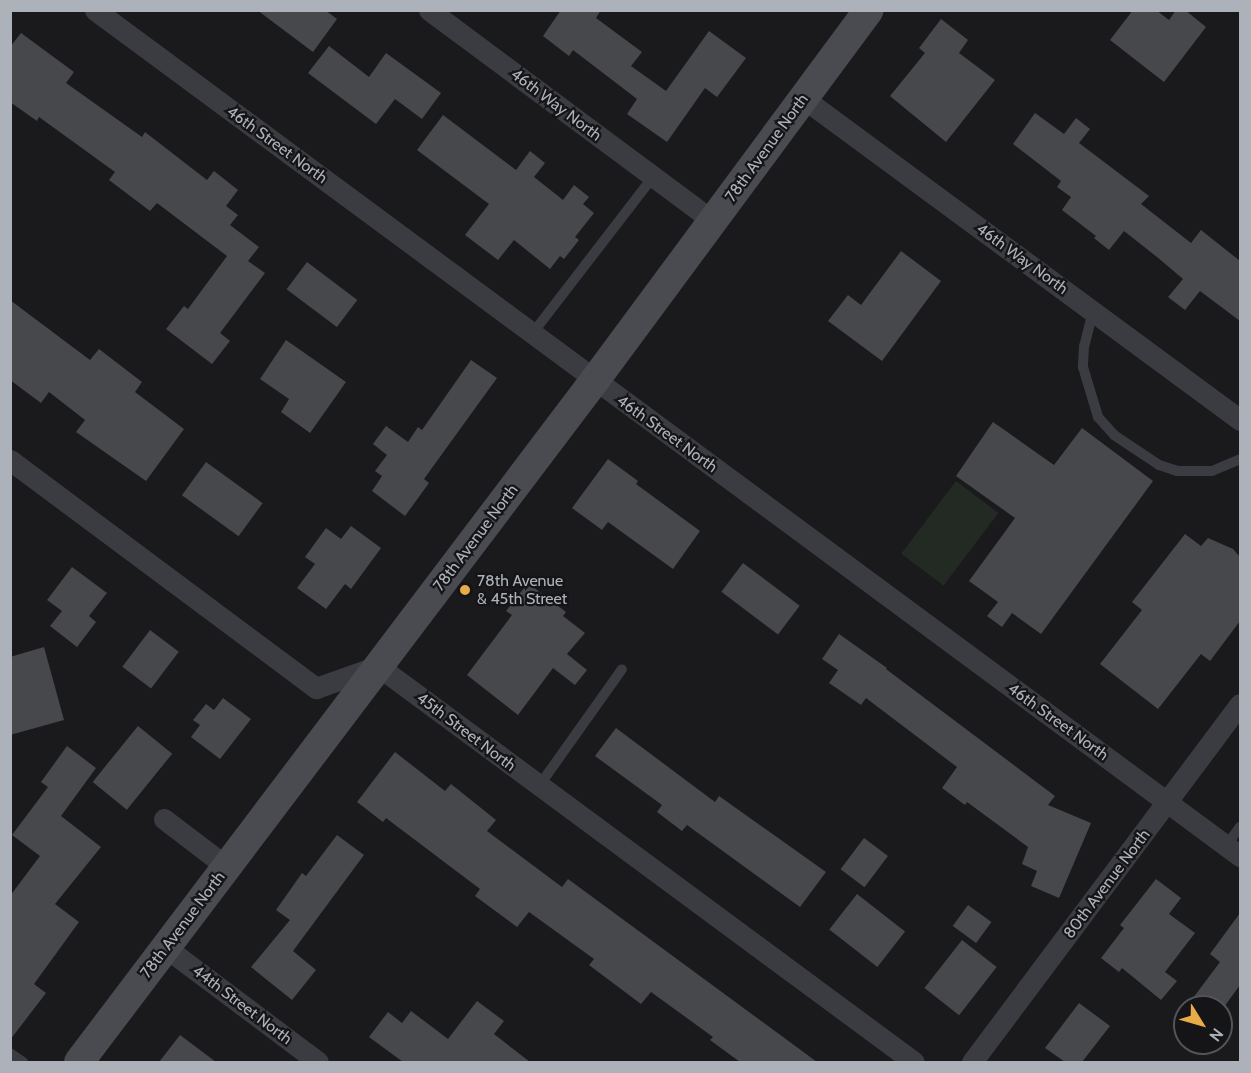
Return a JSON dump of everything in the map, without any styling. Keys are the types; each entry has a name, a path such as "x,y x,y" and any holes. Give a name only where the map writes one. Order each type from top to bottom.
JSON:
{"street":[{"name":"46th Street North","path":"95,10 1233,851"},
{"name":"46th Way North","path":"429,10 713,221"},
{"name":"78th Avenue North","path":"79,1062 595,380 869,10"},
{"name":"46th Way North","path":"803,98 1240,420"},
{"path":"10,460 316,688 378,666"},
{"name":"45th Street North","path":"378,666 914,1062"},
{"name":"80th Avenue North","path":"972,1062 1240,704"},
{"path":"164,819 227,867"},
{"name":"44th Street North","path":"165,947 318,1062"}],"lane":[{"path":"532,334 652,177"},
{"path":"1093,311 1084,346 1083,367 1098,417 1114,435 1149,459 1177,471 1212,471 1240,459"},
{"path":"539,786 622,669"},
{"path":"1233,851 1240,827"},
{"path":"10,1053 23,1062"}],"shaded area":[{"path":"956,481 998,513 944,586 901,554"}],"building":[{"path":"257,10 325,10 337,19 313,52"},
{"path":"561,10 601,10 596,18 642,52 631,66 666,91 709,31 746,58 717,97 705,88 667,142 627,114 637,99 573,50 569,56 543,36"},
{"path":"1133,10 1156,10 1169,20 1176,10 1185,10 1206,27 1164,82 1110,40"},
{"path":"941,19 968,40 959,53 995,80 946,142 890,96 925,53 919,48"},
{"path":"21,33 74,72 66,83 142,137 145,132 207,180 214,171 238,190 226,206 238,215 230,225 259,247 248,261 265,273 220,333 230,341 212,364 166,329 184,306 188,309 227,256 157,203 150,211 109,180 115,172 39,117 37,121 10,102 10,47"},
{"path":"329,46 369,77 386,53 441,93 422,119 395,99 376,124 308,73"},
{"path":"1035,113 1064,134 1076,118 1090,129 1079,143 1149,196 1141,204 1191,243 1201,230 1240,261 1240,321 1200,291 1185,310 1168,297 1183,279 1157,257 1124,231 1109,250 1094,238 1096,236 1062,210 1071,197 1057,187 1061,181 1013,144"},
{"path":"443,115 516,170 530,151 545,163 534,177 563,200 574,185 589,197 583,204 594,213 575,237 579,240 564,259 560,256 550,269 514,240 498,260 465,235 489,204 417,150"},
{"path":"901,251 941,281 882,361 828,321 848,295 861,305"},
{"path":"307,262 357,300 337,327 287,289"},
{"path":"10,300 90,360 99,349 142,382 135,392 184,429 146,481 76,432 85,420 49,392 41,403 10,380"},
{"path":"286,340 346,382 310,433 281,412 289,399 260,379"},
{"path":"471,360 497,378 424,479 429,483 405,516 372,491 382,476 375,471 387,455 373,444 386,426 408,442 418,427 422,430"},
{"path":"993,422 1054,465 1082,428 1153,481 1041,634 1012,613 1002,627 987,616 998,602 969,581 1015,518 956,476"},
{"path":"608,459 638,481 636,484 700,531 673,569 608,522 602,530 572,508"},
{"path":"206,462 263,503 239,536 182,495"},
{"path":"351,526 381,548 351,589 345,584 326,609 297,588 315,564 305,557 326,528 341,539"},
{"path":"1185,534 1201,546 1208,538 1233,549 1240,557 1240,621 1210,661 1201,654 1158,709 1100,664 1142,610 1132,602"},
{"path":"743,563 800,606 778,634 721,592"},
{"path":"72,567 107,593 89,616 96,622 77,647 50,626 62,611 47,600"},
{"path":"528,583 566,612 563,616 585,633 567,654 587,670 575,685 553,668 518,715 467,675 512,615 506,611"},
{"path":"150,630 179,652 151,688 122,667"},
{"path":"839,634 1055,796 1048,805 1091,823 1059,898 1031,886 1037,871 1022,864 1028,847 967,802 965,805 942,788 957,767 866,698 861,705 829,683 838,670 822,659"},
{"path":"44,647 64,720 10,735 10,657"},
{"path":"223,698 251,719 220,759 191,737 200,725 193,720 206,704 214,710"},
{"path":"138,726 172,754 127,810 93,782"},
{"path":"616,728 715,802 719,796 826,872 800,907 687,825 682,831 657,812 662,805 595,756"},
{"path":"67,746 96,768 61,816 101,847 55,904 79,922 34,984 46,993 10,1040 10,896 40,856 12,835 48,787 41,782"},
{"path":"395,752 445,791 451,784 496,820 487,831 562,887 568,879 817,1062 740,1062 710,1040 713,1037 651,992 641,1004 589,965 594,959 529,912 517,927 475,896 480,889 386,818 383,822 357,802"},
{"path":"337,835 364,855 293,951 316,970 292,1000 251,967 290,920 276,910 302,873 306,876"},
{"path":"864,838 888,856 864,887 841,869"},
{"path":"1156,879 1181,898 1169,914 1195,933 1165,972 1177,981 1161,1000 1122,968 1119,972 1101,958 1124,928 1120,925"},
{"path":"857,894 905,932 877,967 829,929"},
{"path":"968,905 991,922 976,943 953,926"},
{"path":"1240,913 1240,985 1233,995 1195,995 1220,962 1210,954"},
{"path":"962,940 997,967 959,1015 924,988"},
{"path":"477,1001 504,1021 494,1034 530,1062 403,1062 369,1037 388,1012 402,1023 411,1011 448,1039"},
{"path":"1079,1003 1110,1026 1082,1062 1065,1062 1045,1048"},
{"path":"180,1035 216,1062 159,1062"}],"place":[{"name":"78th Avenue & 45th Street","path":"465,590"}]}
